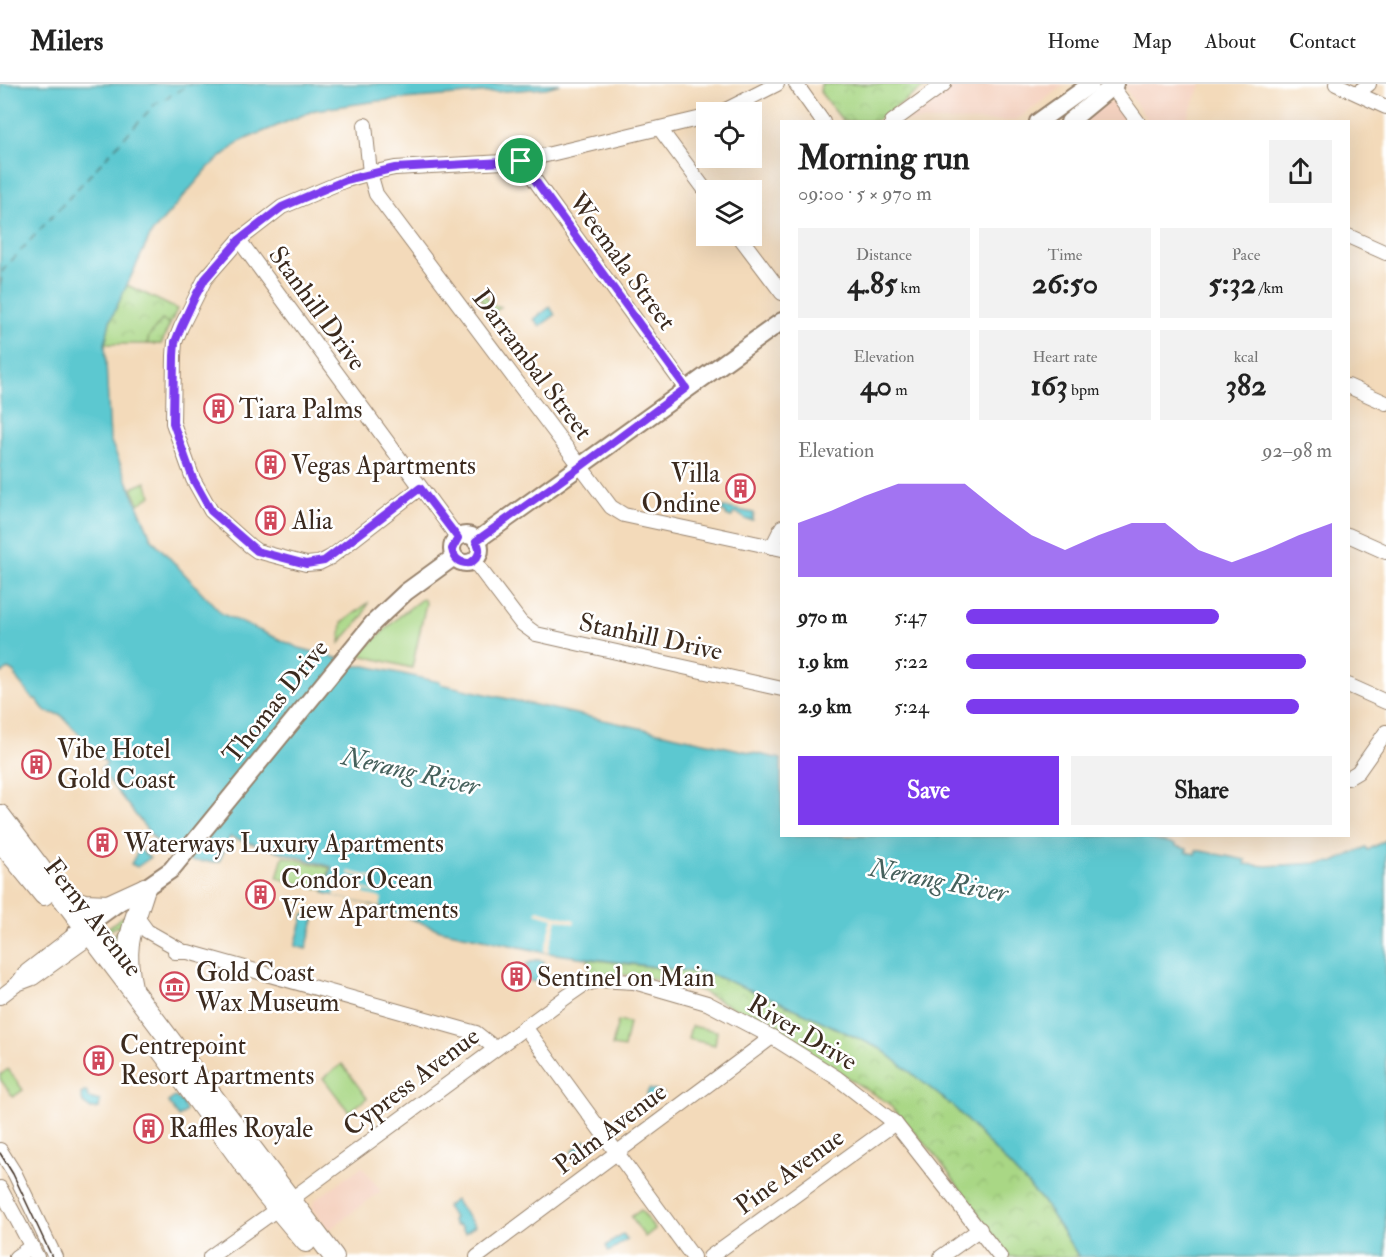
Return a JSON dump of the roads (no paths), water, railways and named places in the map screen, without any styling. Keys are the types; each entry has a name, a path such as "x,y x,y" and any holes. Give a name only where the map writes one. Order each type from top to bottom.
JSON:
{"highway":[{"name":"Ferny Avenue","path":"0,814 61,897 82,935 265,1193 284,1204 334,1257"},
{"name":"Ferny Avenue","path":"0,836 82,935 133,992 284,1204 318,1257"},
{"path":"61,897 85,904 108,905 146,888"},
{"path":"133,992 127,954 130,932 146,888"}],"main road":[{"path":"1072,120 1112,85"},
{"path":"1041,120 1086,87 1092,104"},
{"path":"476,541 780,322"},
{"path":"470,536 476,541 480,549 474,561 465,563 454,557 452,549 458,538 470,536"},
{"name":"Thomas Drive","path":"82,935 135,902 146,888 171,870 346,654 389,606 454,557"}],"street":[{"path":"742,102 777,84"},
{"path":"796,84 822,120"},
{"path":"895,120 944,84"},
{"path":"1336,84 1386,107"},
{"path":"1357,93 1369,84"},
{"path":"1112,85 1137,120"},
{"name":"Stanhill Drive","path":"458,538 239,240 282,207 346,180 370,173 395,168 521,161 696,120"},
{"name":"Darrambal Street","path":"365,124 370,173 376,194 608,504 620,513 777,548"},
{"path":"660,129 698,180"},
{"name":"Weemala Street","path":"521,161 686,388"},
{"path":"1350,237 1386,253"},
{"path":"239,240 227,251 201,287 175,342 173,423 193,479 211,511 257,551 306,564 319,563 420,488"},
{"path":"747,246 780,290"},
{"path":"1350,387 1386,403"},
{"path":"1350,536 1386,552"},
{"name":"Stanhill Drive","path":"474,561 521,623 536,634 780,689"},
{"path":"1350,686 1386,702"},
{"path":"1350,777 1358,771 1386,732"},
{"path":"136,916 147,931 180,952 476,1033 495,1048"},
{"path":"0,997 17,984 27,971 82,935"},
{"name":"River Drive","path":"525,1027 582,986 598,980 634,982 706,1003 772,1037 837,1078 896,1123 1000,1257"},
{"path":"525,1027 693,1257"},
{"name":"Cypress Avenue","path":"210,1257 525,1027"},
{"name":"Palm Avenue","path":"477,1257 772,1037"},
{"name":"Pine Avenue","path":"710,1257 896,1123"},
{"path":"0,1150 15,1173 55,1257"},
{"path":"0,1188 34,1251 16,1257"},
{"path":"941,1257 980,1229"}],"water":[{"name":"Nerang River","path":"0,84 560,84 546,88 378,101 315,110 241,141 209,167 151,234 110,321 105,344 110,439 151,538 222,614 299,648 352,662 349,666 366,666 780,759 780,837 1143,837 1176,844 1176,846 1187,849 1186,852 1195,854 1196,850 1246,860 1245,864 1266,866 1334,862 1366,847 1368,850 1386,840 1386,1257 1079,1257 1042,1200 954,1107 881,1049 776,1000 710,974 548,953 440,930 380,907 324,893 332,867 230,837 219,862 191,861 155,840 100,769 107,764 61,715 46,712 18,682 15,673 8,669 3,673 0,672"},
{"path":"550,307 555,315 540,326 534,319"},
{"path":"723,507 754,513 753,520 747,520 737,513 732,517 726,516 726,513 722,512"},
{"path":"139,849 150,858 137,867 131,864"},
{"path":"304,914 315,917 306,949 295,946"},
{"path":"536,960 544,961 537,982 530,981 526,964"},
{"path":"649,1089 664,1095 652,1103 646,1096"},
{"path":"86,1091 89,1098 100,1101 99,1108 91,1109 83,1103 81,1094"},
{"path":"175,1097 182,1102 186,1111 179,1117 168,1102"},
{"path":"585,1140 589,1143 589,1148 579,1156 573,1157 572,1152"},
{"path":"455,1200 475,1226 465,1233 459,1225 456,1226 452,1220 454,1218 446,1207"},
{"path":"623,1234 627,1239 609,1252 606,1246"}],"tram line":[{"path":"0,1153 13,1174 52,1257"}],"place":[{"name":"Tiara Palms","path":"218,409"},
{"name":"Vegas Apartments","path":"270,465"},
{"name":"Villa Ondine","path":"741,488"},
{"name":"Alia","path":"271,520"},
{"name":"Vibe Hotel Gold Coast","path":"36,764"},
{"name":"Waterways Luxury Apartments","path":"103,843"},
{"name":"Condor Ocean View Apartments","path":"260,894"},
{"name":"Sentinel on Main","path":"516,977"},
{"name":"Gold Coast Wax Museum","path":"175,987"},
{"name":"Centrepoint Resort Apartments","path":"99,1060"},
{"name":"Raffles Royale","path":"148,1128"}]}
